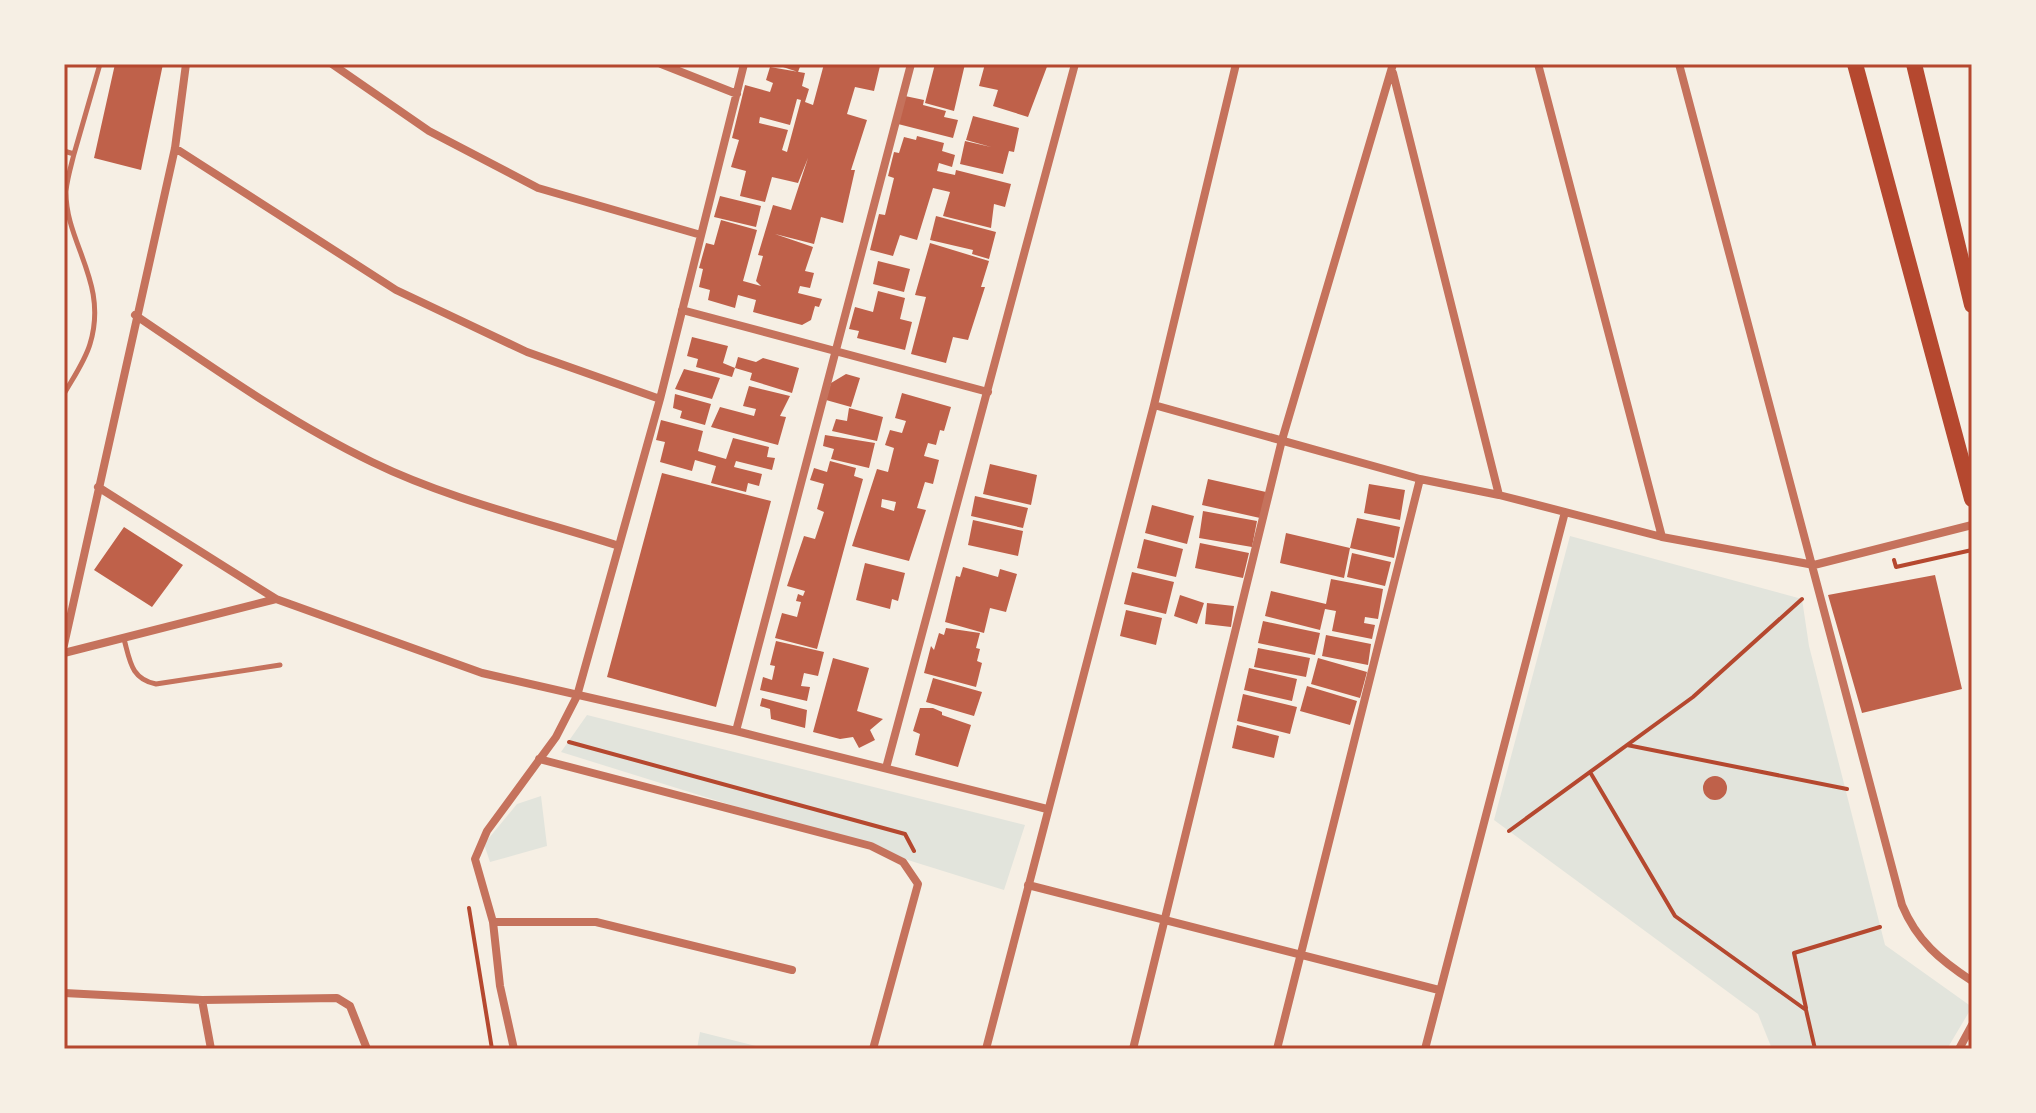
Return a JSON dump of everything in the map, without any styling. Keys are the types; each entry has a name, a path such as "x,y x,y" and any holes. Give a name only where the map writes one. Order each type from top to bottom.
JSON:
{"highway":[{"path":"1855,64 1972,499"},
{"path":"1914,64 1972,305"}],"street":[{"path":"64,645 135,315 175,148 186,64"},
{"path":"332,64 429,131 538,188 701,235"},
{"path":"661,64 737,94"},
{"path":"515,1049 500,986 493,922 477,873 478,846 556,737 577,696 660,399 744,64"},
{"path":"736,731 838,353 911,64"},
{"path":"886,768 1075,64"},
{"path":"986,1049 1154,405 1236,64"},
{"path":"1538,64 1662,537"},
{"path":"1679,64 1902,905 1919,939 1944,963 1972,981"},
{"path":"1133,1049 1282,440 1392,67"},
{"path":"1392,67 1499,495"},
{"path":"175,148 396,290 527,352 660,399"},
{"path":"682,310 988,392"},
{"path":"135,315 230,379 372,462 418,481 619,546"},
{"path":"1154,405 1420,479 1499,495 1662,537 1814,565 1972,525"},
{"path":"1277,1049 1420,479"},
{"path":"98,487 276,599 482,673 736,731 1047,809"},
{"path":"1425,1049 1565,512"},
{"path":"64,653 276,599"},
{"path":"539,759 871,846 903,862 918,884 873,1049"},
{"path":"1028,885 1439,990"},
{"path":"493,922 596,922 792,970"},
{"path":"64,993 202,1000 329,998 346,1002 367,1049"},
{"path":"202,1000 211,1049"},
{"path":"1959,1049 1972,1025"}],"lane":[{"path":"64,394 91,343 94,309 91,275 75,232 66,192 100,64"},
{"path":"64,151 74,154"},
{"path":"124,637 133,672 142,682 156,684 280,665"}],"path":[{"path":"1896,567 1972,550"},
{"path":"1509,831 1693,697 1802,599"},
{"path":"556,737 905,834 919,858"},
{"path":"1627,745 1847,789"},
{"path":"1590,772 1675,916 1806,1010"},
{"path":"469,908 492,1049"},
{"path":"1815,1049 1794,953 1880,927"}],"shaded area":[{"path":"1570,536 1802,599 1809,646 1885,945 1972,1007 1947,1049 1772,1049 1758,1014 1494,820"},
{"path":"587,715 1025,825 1004,890 561,752"},
{"path":"541,796 547,846 490,862 484,844 517,804"},
{"path":"700,1032 768,1049 697,1049"}],"building":[{"path":"115,64 163,64 141,170 94,158"},
{"path":"774,64 801,64 798,72"},
{"path":"824,64 880,66 874,91 855,87 847,114 867,120 851,170 855,170 843,223 821,217 814,244 775,234 813,247 805,271 814,273 810,288 800,286 798,293 822,299 819,307 815,306 811,320 802,325 753,312 756,300 738,295 735,308 708,300 710,290 699,287 703,269 699,268 706,243 714,245 721,220 757,230 743,281 761,286 756,281 763,256 758,255 773,205 791,210 808,158 798,183 772,177 765,202 740,196 746,171 731,167 739,140 732,138 745,85 770,92 773,83 766,80 770,67 805,73 802,86 809,89 805,102 813,105","holes":["797,99 801,100 787,152 782,150 788,130 759,123 760,117 790,125"]},
{"path":"935,64 965,64 954,111 925,103"},
{"path":"985,64 1048,64 1028,117 993,106 998,90 979,86"},
{"path":"905,96 924,100 923,105 946,111 944,117 958,120 953,138 898,124"},
{"path":"973,116 1019,128 1014,152 1009,151 1003,174 960,164 965,141 991,147 966,140"},
{"path":"917,136 944,143 942,151 955,155 952,167 939,163 937,171 955,175 956,170 1011,184 1005,207 994,204 991,228 943,216 950,192 933,188 917,240 900,235 893,256 870,250 879,214 885,215 894,178 888,176 894,152 899,153 904,137 916,140"},
{"path":"720,196 761,206 756,227 714,217"},
{"path":"936,216 996,232 989,259 972,254 973,250 930,240"},
{"path":"930,243 989,261 981,287 985,287 968,340 953,337 946,363 911,354 926,297 915,295"},
{"path":"878,261 910,269 904,292 873,284"},
{"path":"878,291 905,298 900,319 912,322 905,350 857,338 859,331 849,329 855,307 873,312"},
{"path":"692,337 728,346 723,363 735,368 732,377 696,367 698,359 687,356"},
{"path":"738,357 756,362 763,358 799,368 792,393 750,380 752,373 735,368"},
{"path":"684,369 720,378 712,399 675,389"},
{"path":"846,374 860,378 851,407 826,400 831,383"},
{"path":"749,386 790,396 780,416 786,417 778,445 711,427 720,407 754,416 756,409 743,406"},
{"path":"902,393 951,407 944,431 940,430 936,445 928,443 924,456 939,460 933,484 925,482 917,508 926,510 909,561 852,546 877,469 888,472 894,448 885,445 890,430 902,433 906,421 895,418","holes":["882,499 896,502 894,511 881,507"]},
{"path":"675,394 711,404 705,425 680,418 682,411 673,408"},
{"path":"849,408 883,417 877,441 832,431 836,419 847,421"},
{"path":"661,420 703,431 698,451 726,459 733,438 769,447 767,457 775,458 772,470 736,461 734,467 762,474 759,486 748,483 746,492 711,483 716,466 695,460 692,471 660,462 665,442 656,440"},
{"path":"825,435 875,443 869,468 831,459 834,449 823,446"},
{"path":"830,461 856,468 854,476 863,479 817,649 775,638 782,613 797,617 801,602 796,601 798,594 803,596 805,591 787,586 804,536 815,539 824,512 817,509 824,484 810,480 814,468 827,472"},
{"path":"990,464 1037,475 1031,505 983,494"},
{"path":"662,473 771,501 716,707 607,677"},
{"path":"1208,479 1266,492 1260,518 1202,505"},
{"path":"1369,484 1405,490 1400,520 1364,513"},
{"path":"975,496 1028,508 1023,528 971,516"},
{"path":"1152,505 1194,516 1187,544 1145,533"},
{"path":"1203,511 1257,521 1252,547 1199,538"},
{"path":"1357,518 1400,527 1394,558 1350,548"},
{"path":"973,520 1023,531 1018,556 968,545"},
{"path":"124,527 183,565 152,607 94,570"},
{"path":"1286,533 1350,548 1344,578 1280,563"},
{"path":"1144,539 1183,549 1176,577 1137,568"},
{"path":"1200,543 1249,553 1243,578 1195,568"},
{"path":"1352,553 1391,562 1385,586 1347,577"},
{"path":"865,563 905,573 898,601 892,599 890,609 856,600"},
{"path":"963,567 998,577 1000,569 1017,574 1006,612 990,608 984,633 945,622 956,576 960,577"},
{"path":"1132,572 1174,582 1166,614 1124,604"},
{"path":"1935,575 1962,689 1862,713 1828,595"},
{"path":"1331,579 1383,589 1378,619 1365,617 1364,623 1375,625 1372,639 1332,631 1336,611 1325,609 1320,630 1265,616 1271,591 1326,604"},
{"path":"1180,595 1204,603 1197,624 1174,616"},
{"path":"1207,603 1234,606 1231,627 1205,624"},
{"path":"1126,610 1162,618 1156,645 1120,636"},
{"path":"1263,621 1320,633 1315,655 1258,643"},
{"path":"946,628 980,633 976,648 980,649 977,661 982,663 976,687 924,673 931,646 934,650 939,633 944,635"},
{"path":"1326,635 1371,644 1368,665 1322,656"},
{"path":"776,641 824,652 818,676 804,673 801,686 810,687 807,701 760,690 763,677 772,680 775,666 770,665"},
{"path":"1258,648 1310,658 1306,677 1254,667"},
{"path":"833,658 869,668 857,711 883,719 870,730 875,740 859,748 853,737 840,739 813,732"},
{"path":"1318,658 1367,672 1360,698 1311,684"},
{"path":"1249,668 1297,679 1292,701 1244,690"},
{"path":"933,678 982,692 974,716 926,702"},
{"path":"1307,686 1357,701 1350,725 1300,711"},
{"path":"1243,694 1297,707 1290,734 1237,721"},
{"path":"762,698 807,710 805,728 771,719 770,709 760,706"},
{"path":"920,708 933,708 942,715 971,725 958,767 915,755 920,734 913,731"},
{"path":"1237,725 1279,736 1274,758 1232,748"},
{"path":"1715,776 1724,779 1727,788 1724,797 1715,800 1706,797 1703,788 1706,779"}]}
